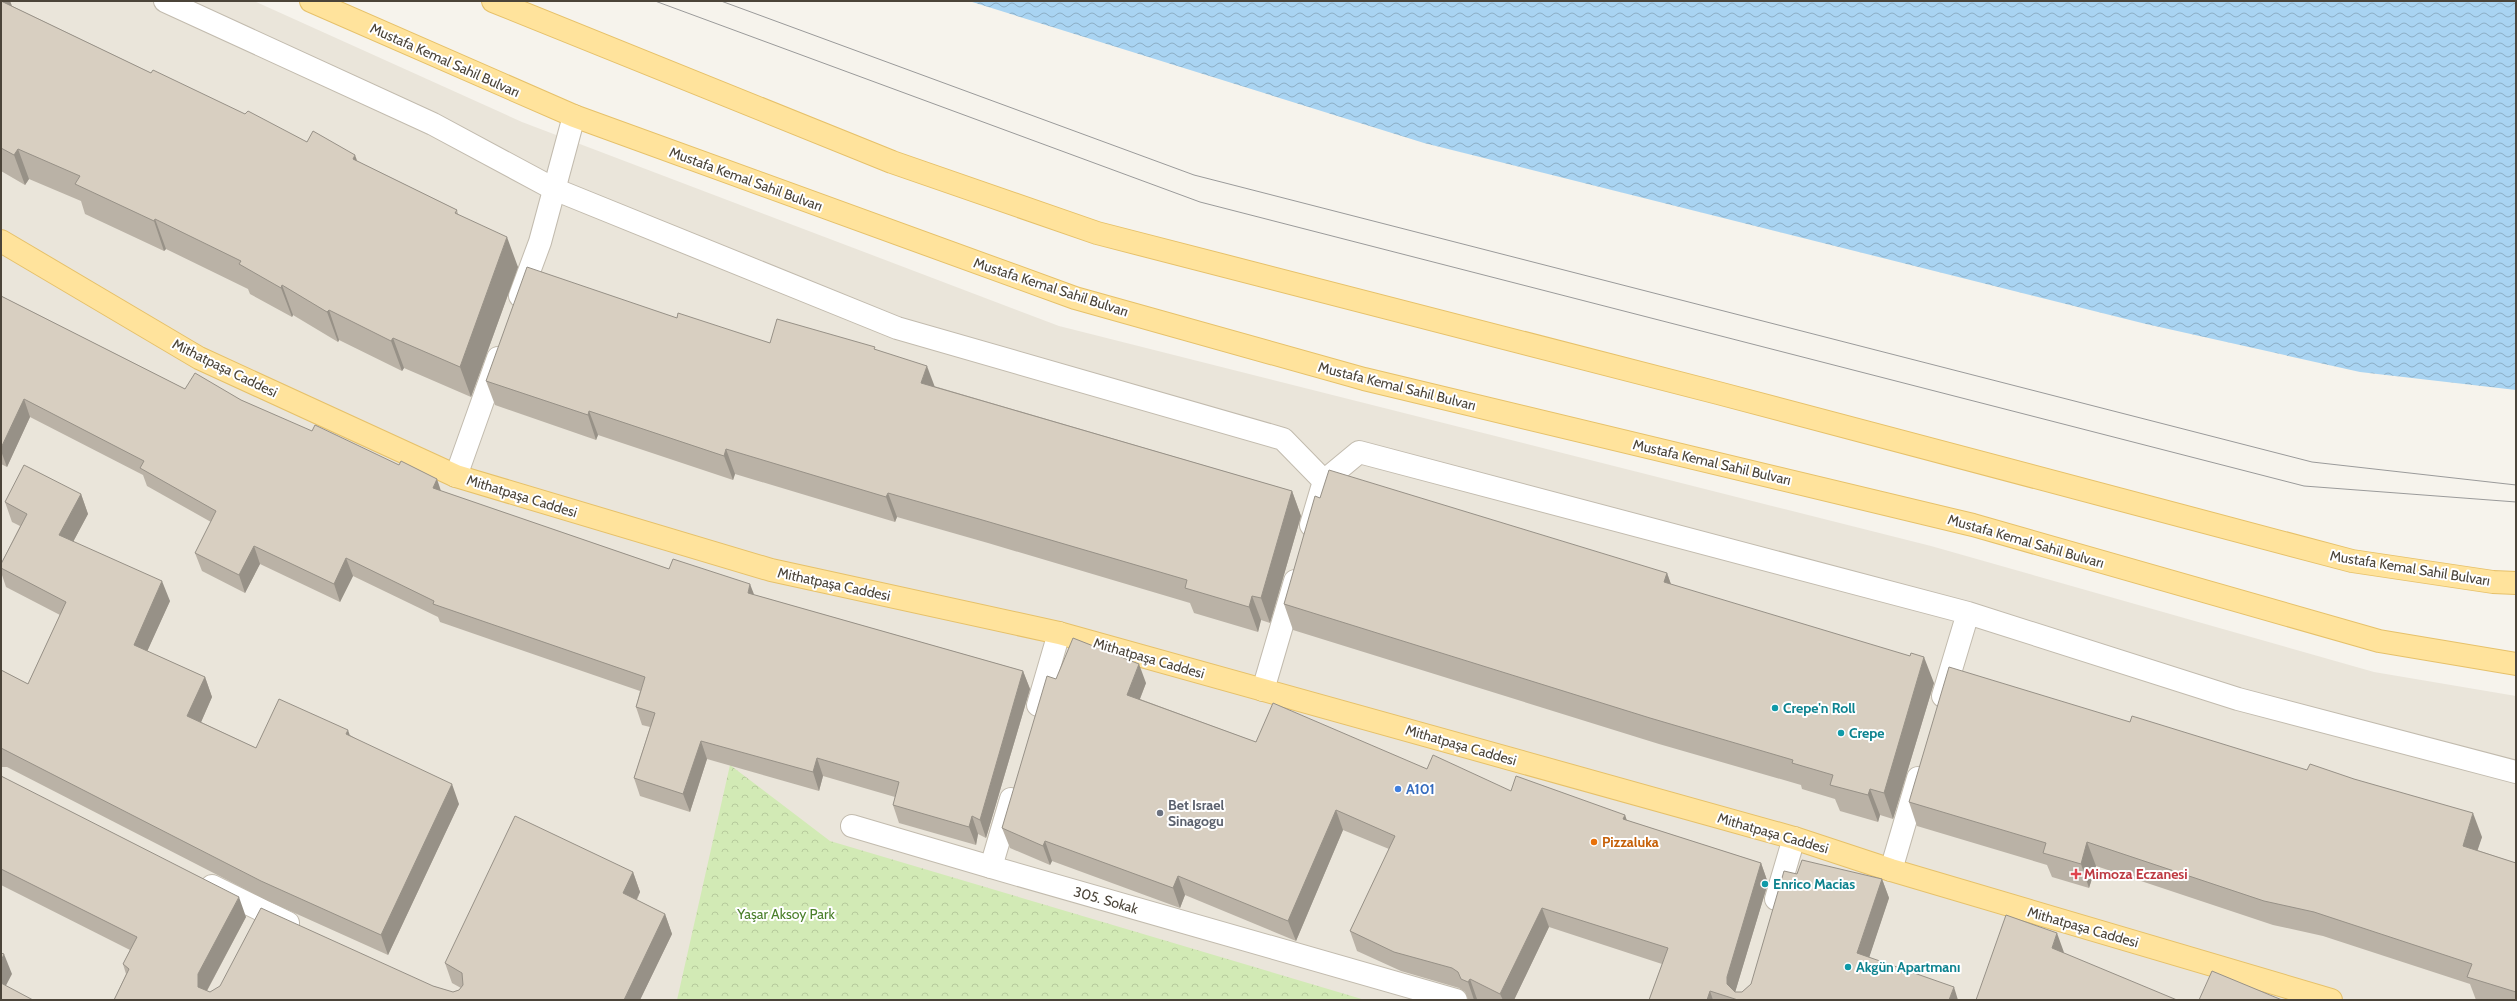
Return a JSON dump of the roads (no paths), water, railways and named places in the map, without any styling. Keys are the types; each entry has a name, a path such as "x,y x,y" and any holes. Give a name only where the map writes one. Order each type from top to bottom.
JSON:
{"main road":[{"name":"Mustafa Kemal Sahil Bulvarı","path":"311,1 574,116 1083,301 1364,379 1973,525 2379,641 2516,664"},
{"name":"Mustafa Kemal Sahil Bulvarı","path":"493,1 892,162 1097,233 1718,393 2352,561 2493,582 2516,583"},
{"name":"Mithatpaşa Caddesi","path":"3,247 199,358 456,476 771,570 1059,633 1794,838 1891,870 2330,1000"}],"street":[{"path":"165,1 434,124 554,188 897,328 1283,439 1324,481"},
{"path":"514,314 540,242 574,116"},
{"path":"456,476 506,336"},
{"path":"1263,690 1324,481 1359,452 1968,613 2238,699 2516,772"},
{"path":"1938,712 1968,613"},
{"path":"1033,724 1059,633"},
{"path":"1891,870 1924,758"},
{"path":"991,867 1018,776"},
{"name":"305. Sokak","path":"852,826 1429,996 1456,1000"},
{"path":"1771,916 1794,838"},
{"path":"193,877 263,912 309,932"},
{"path":"252,932 263,912"}],"water":[{"path":"969,1 2516,1 2516,390 2360,372 2146,324 1424,143"}],"tram line":[{"path":"655,1 1200,202 2304,486 2516,502"},
{"path":"721,1 1194,175 2312,462 2516,485"}],"place":[{"name":"Crepe'n Roll","path":"1775,708"},
{"name":"Crepe","path":"1841,733"},
{"name":"A101","path":"1398,789"},
{"name":"Bet Israel Sinagogu","path":"1160,813"},
{"name":"Pizzaluka","path":"1594,842"},
{"name":"Mimoza Eczanesi","path":"2076,874"},
{"name":"Enrico Macias","path":"1765,884"},
{"name":"Akgün Apartmanı","path":"1848,967"}],"park label":[{"name":"Yaşar Aksoy Park","path":"786,914"}]}
